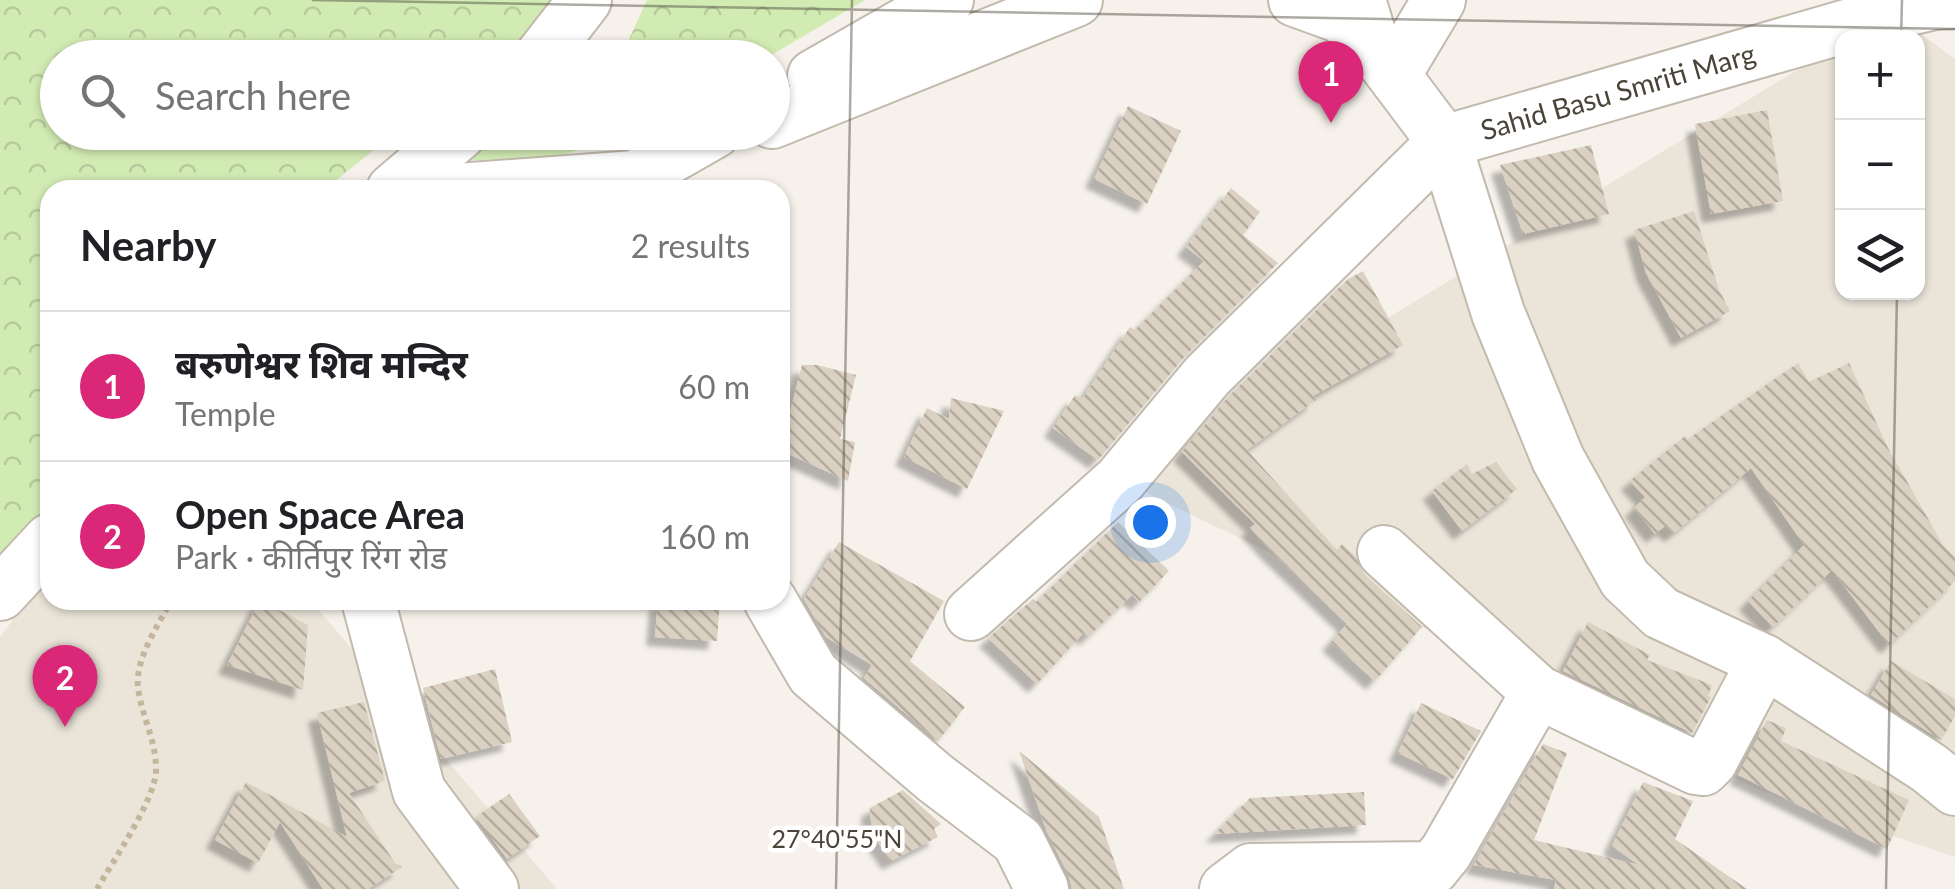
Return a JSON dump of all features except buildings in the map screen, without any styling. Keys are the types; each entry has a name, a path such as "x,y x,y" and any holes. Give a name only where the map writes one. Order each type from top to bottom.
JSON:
{"street":[{"path":"554,40 586,0"},
{"path":"790,89 947,0"},
{"path":"790,115 1076,0"},
{"name":"Sahid Basu Smriti Marg","path":"1295,0 1342,17 1375,41 1444,142 1892,14 1955,2"},
{"path":"1375,41 1439,0"},
{"path":"972,614 1120,480 1207,376 1444,142 1498,314 1558,458 1625,579 1661,613 1764,661 1955,789"},
{"path":"404,180 440,150"},
{"path":"635,177 682,150"},
{"path":"594,180 635,177 702,150"},
{"path":"0,594 40,551"},
{"path":"1384,552 1538,692 1703,769 1711,761 1764,661"},
{"path":"371,610 420,790 492,889"},
{"path":"776,610 813,674 935,778 1018,842 1042,889"},
{"path":"1226,889 1251,870 1433,868 1538,692"}],"path":[{"path":"97,889 151,793 156,772 154,745 138,685 142,660 166,610"}],"shaded area":[{"path":"1892,13 1915,30 1864,30"},
{"path":"1925,37 1955,59 1955,857 1759,790 1120,480 1835,47 1835,300 1925,300"},
{"path":"40,584 40,610 319,610 557,889 0,889 0,637"}],"green space":[{"path":"0,0 553,0 523,40 40,40 40,150 374,150 336,180 40,180 40,528 0,589"},
{"path":"647,0 865,0 790,44 790,40 629,40"},
{"path":"478,150 577,150 560,156 461,161"}],"place":[{"name":"बरुणेश्वर शिव मन्दिर","path":"1331,123"},
{"name":"Open Space Area","path":"65,727"}]}
